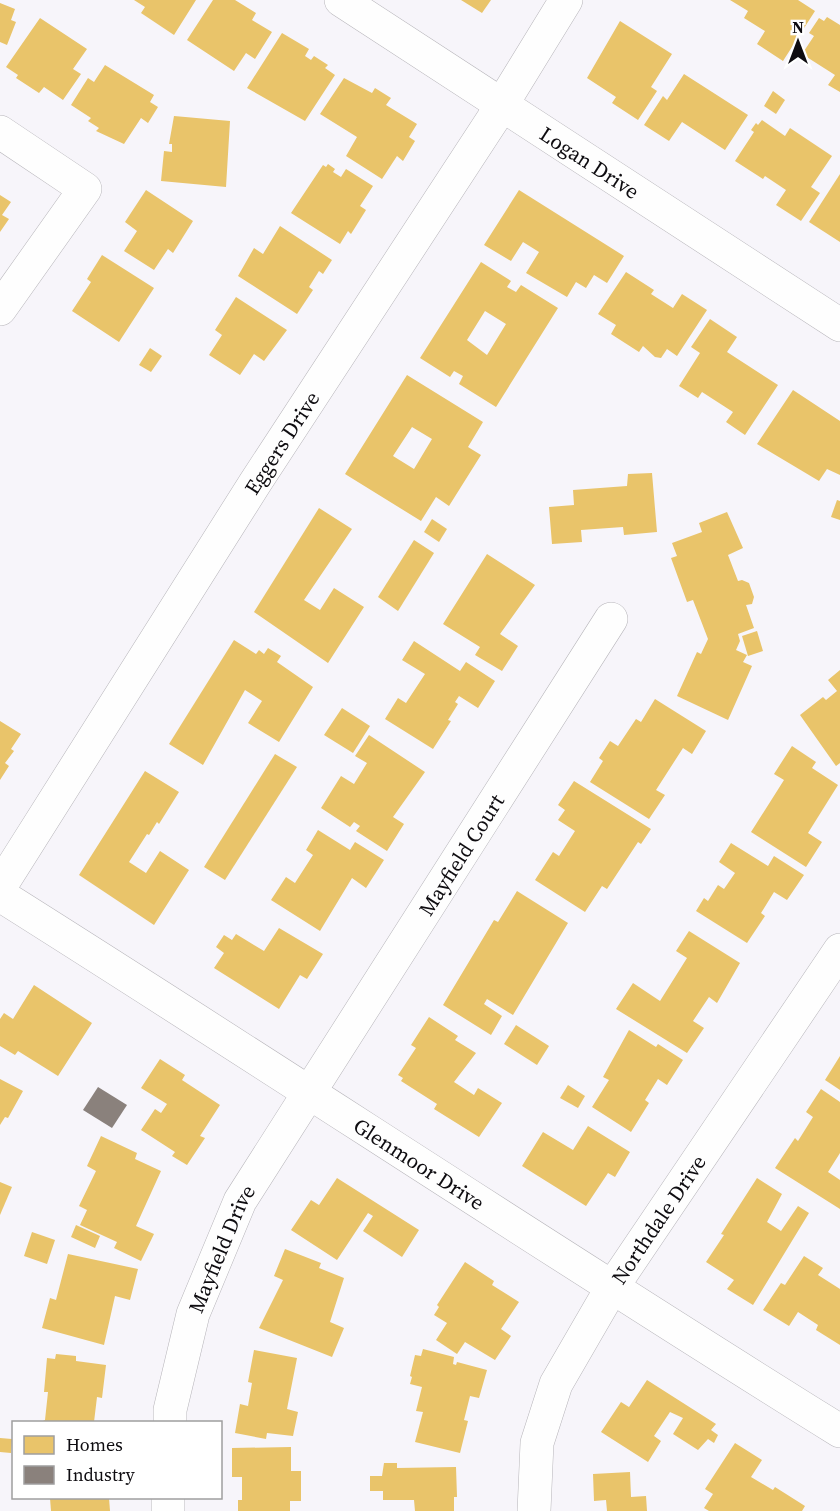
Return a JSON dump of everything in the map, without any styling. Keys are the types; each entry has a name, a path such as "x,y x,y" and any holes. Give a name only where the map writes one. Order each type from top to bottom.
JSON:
{"street":[{"name":"Logan Drive","path":"341,0 840,325"},
{"name":"Eggers Drive","path":"0,888 255,483 502,105 566,0"},
{"path":"0,132 85,189 0,309"},
{"name":"Mayfield Court","path":"310,1091 611,619"},
{"name":"Glenmoor Drive","path":"0,895 310,1091 611,1289 840,1431"},
{"name":"Northdale Drive","path":"534,1511 537,1443 556,1383 611,1289 840,950"},
{"name":"Mayfield Drive","path":"170,1421 170,1410 193,1314 240,1201 310,1091"}],"building: Homes":[{"path":"134,0 196,0 174,35 141,13 145,7"},
{"path":"213,0 235,0 256,13 252,20 272,32 255,59 246,53 234,71 187,40"},
{"path":"461,0 491,0 482,13"},
{"path":"730,0 798,0 815,11 783,61 757,44 765,31 744,18 748,11"},
{"path":"0,3 15,9 11,20 16,22 7,45 0,42"},
{"path":"827,17 840,25 840,92 828,85 835,75 802,54 814,36 809,33 819,18 824,21"},
{"path":"40,18 87,49 73,69 81,74 63,100 44,87 39,93 16,78 18,75 6,67"},
{"path":"620,21 672,54 651,87 657,91 638,120 612,103 616,97 587,78"},
{"path":"282,33 309,49 305,56 311,60 314,56 328,65 325,68 335,75 305,121 247,88"},
{"path":"105,65 154,95 150,102 158,107 148,123 141,118 124,144 96,131 99,128 88,121 91,118 71,105 88,78 94,82"},
{"path":"684,74 748,115 725,150 682,122 669,141 644,125 663,96 667,100"},
{"path":"344,78 372,93 375,88 391,98 386,105 417,124 409,137 415,141 403,161 397,156 382,179 346,156 357,137 320,114"},
{"path":"773,91 785,100 776,114 764,106"},
{"path":"174,116 230,121 226,187 161,181 164,151 172,152 172,144 169,144"},
{"path":"762,120 785,136 790,128 832,156 811,187 820,193 801,221 776,205 786,190 765,176 763,179 735,161 754,132 751,130 756,123 758,125"},
{"path":"328,164 335,169 333,172 341,177 346,169 373,186 360,206 366,210 351,234 348,231 340,244 291,213 323,165 326,167"},
{"path":"840,174 840,242 809,222"},
{"path":"146,190 193,221 173,253 168,249 154,270 124,251 137,231 125,222"},
{"path":"519,190 624,256 607,283 594,275 586,288 576,282 567,297 526,273 539,252 523,242 511,261 484,245"},
{"path":"0,195 11,202 2,215 9,219 0,232"},
{"path":"280,226 332,260 323,274 319,271 309,287 313,290 297,314 238,276 254,248 263,254"},
{"path":"102,255 154,288 119,342 72,311 91,282 87,279"},
{"path":"481,262 511,281 507,287 516,292 521,285 558,308 496,407 459,384 463,376 454,371 450,377 420,358","holes":["485,311 506,324 487,355 467,340"]},
{"path":"626,272 654,290 651,294 673,308 682,294 707,310 677,356 667,349 661,358 655,357 643,346 639,352 611,334 616,325 598,314"},
{"path":"236,297 287,330 264,361 254,354 240,375 209,355 222,335 215,330"},
{"path":"710,319 737,337 727,352 778,385 745,435 726,422 733,412 702,392 698,398 679,386 700,353 691,347"},
{"path":"150,348 162,356 151,372 139,365"},
{"path":"407,375 483,422 468,447 481,455 449,506 436,497 421,521 345,474","holes":["412,427 432,439 414,469 393,456"]},
{"path":"793,390 840,421 840,475 827,469 819,481 757,444"},
{"path":"652,473 657,532 624,535 623,527 581,530 582,542 552,544 549,507 574,505 573,490 627,486 628,474"},
{"path":"837,500 840,501 840,520 831,517"},
{"path":"319,508 352,529 304,600 320,610 334,588 364,607 328,663 254,612"},
{"path":"727,512 743,548 728,555 738,581 749,583 754,597 752,604 746,605 754,628 738,634 740,641 736,650 747,655 743,662 752,666 728,720 677,696 697,652 701,654 708,639 693,600 687,602 671,558 677,556 672,543 702,532 699,523"},
{"path":"432,519 447,529 439,542 424,532"},
{"path":"414,540 434,553 398,611 378,597"},
{"path":"487,554 535,585 500,634 518,646 502,671 475,655 480,647 443,624"},
{"path":"757,631 763,651 748,656 742,636"},
{"path":"234,640 256,654 259,650 264,654 268,648 281,656 277,662 313,687 279,742 248,723 262,701 245,690 203,765 169,744"},
{"path":"414,641 460,671 466,662 495,681 478,708 459,696 455,702 458,704 448,720 451,721 433,749 385,719 398,698 406,703 425,674 402,660"},
{"path":"840,670 840,763 836,766 800,715 823,697 826,700 837,691 828,680"},
{"path":"655,699 706,731 692,754 683,748 656,790 665,795 649,819 590,782 603,761 599,758 610,741 618,746 636,719 641,722"},
{"path":"342,708 370,726 353,753 324,735"},
{"path":"0,721 21,734 11,749 14,751 5,763 9,766 0,780"},
{"path":"369,735 425,772 393,817 404,824 387,851 356,831 360,826 354,822 350,827 321,808 341,776 354,784 367,763 355,756"},
{"path":"792,746 816,762 812,768 838,785 808,833 822,842 806,867 751,832 784,780 774,774"},
{"path":"275,754 297,767 225,880 204,867"},
{"path":"145,771 179,792 159,824 157,822 149,835 147,834 129,862 146,873 160,851 189,870 154,925 79,875"},
{"path":"574,781 651,829 641,844 638,842 607,889 602,886 585,912 535,880 553,852 559,856 575,831 558,820 565,810 558,805"},
{"path":"318,830 350,850 355,842 384,860 366,888 352,878 320,931 271,900 286,877 295,883 313,855 306,850"},
{"path":"731,843 768,866 774,856 804,875 787,900 774,892 761,913 765,916 747,943 696,911 704,898 708,901 718,885 724,889 735,873 719,862"},
{"path":"517,891 568,923 513,1015 487,999 484,1004 502,1016 491,1035 443,1005 494,920 498,922"},
{"path":"279,928 323,954 307,979 300,975 279,1009 214,968 224,953 216,947 224,935 232,940 236,934 264,951"},
{"path":"689,931 740,963 717,1003 709,997 693,1021 704,1028 687,1053 616,1009 633,983 660,1001 687,958 676,951"},
{"path":"34,985 92,1023 58,1076 18,1051 15,1055 0,1046 0,1019 4,1013 13,1019"},
{"path":"429,1017 458,1036 455,1040 476,1053 454,1082 474,1095 478,1088 502,1103 479,1137 434,1109 437,1104 401,1081 403,1078 398,1075 416,1048 411,1045"},
{"path":"516,1025 549,1046 537,1065 504,1044"},
{"path":"629,1030 656,1047 658,1044 683,1060 667,1085 658,1079 645,1100 649,1103 631,1132 592,1107 609,1080 603,1077"},
{"path":"840,1056 840,1090 825,1080"},
{"path":"160,1059 185,1075 182,1080 220,1105 200,1136 205,1138 187,1165 172,1156 175,1152 141,1130 155,1109 161,1113 167,1104 141,1088"},
{"path":"0,1079 23,1091 8,1118 5,1117 0,1125"},
{"path":"568,1085 585,1096 578,1108 560,1098"},
{"path":"821,1089 840,1102 840,1153 828,1172 840,1180 840,1209 775,1168 795,1138 798,1141 813,1117 806,1112"},
{"path":"588,1126 630,1152 615,1177 608,1173 586,1206 522,1166 543,1132 573,1150"},
{"path":"101,1136 137,1153 135,1159 161,1171 136,1226 154,1234 141,1261 114,1248 117,1242 80,1225 87,1210 79,1206 96,1171 87,1166"},
{"path":"337,1178 419,1230 402,1257 363,1231 373,1216 368,1213 337,1260 291,1230 311,1200 319,1205"},
{"path":"757,1178 782,1194 767,1222 781,1231 798,1206 809,1213 753,1305 727,1289 734,1280 706,1262"},
{"path":"0,1182 12,1187 0,1215"},
{"path":"76,1225 100,1236 95,1248 71,1237"},
{"path":"32,1232 55,1240 47,1264 24,1256"},
{"path":"285,1249 321,1263 319,1268 344,1278 330,1322 344,1328 332,1357 259,1328 283,1280 274,1276"},
{"path":"68,1254 138,1269 130,1300 115,1296 104,1345 42,1328 50,1298 56,1300"},
{"path":"804,1256 823,1268 818,1275 840,1289 840,1345 816,1330 818,1325 798,1312 789,1326 763,1310 781,1283 785,1285"},
{"path":"465,1262 494,1281 492,1285 519,1302 501,1329 511,1336 495,1360 465,1342 457,1354 436,1340 447,1323 434,1315 439,1307 437,1305"},
{"path":"423,1349 454,1357 453,1364 456,1365 457,1362 487,1370 479,1398 470,1396 464,1420 468,1421 460,1453 415,1442 423,1412 416,1411 422,1387 410,1384 412,1377 410,1376 415,1355 421,1356"},
{"path":"254,1350 297,1358 287,1409 298,1412 293,1436 267,1433 266,1439 235,1433 240,1404 248,1406 252,1383 248,1382"},
{"path":"56,1354 76,1356 76,1361 106,1365 102,1398 97,1397 94,1421 43,1421 45,1420 48,1392 44,1392 47,1358 55,1359"},
{"path":"647,1380 716,1424 711,1430 718,1435 714,1443 708,1439 698,1450 673,1434 683,1418 670,1412 654,1436 661,1441 648,1462 601,1432 621,1402 629,1407"},
{"path":"0,1438 12,1439 11,1453 0,1452"},
{"path":"735,1443 762,1460 751,1477 773,1490 775,1487 805,1506 802,1511 709,1511 704,1508 713,1494 705,1489"},
{"path":"291,1447 291,1471 301,1471 301,1501 290,1501 290,1511 238,1511 238,1500 242,1500 242,1477 232,1477 232,1448"},
{"path":"384,1463 397,1463 397,1468 456,1467 457,1497 454,1497 454,1511 415,1511 414,1500 383,1500 383,1491 370,1491 370,1476 382,1476"},
{"path":"630,1472 631,1497 646,1496 647,1511 607,1511 606,1500 594,1501 593,1474"},
{"path":"50,1499 109,1499 110,1511 51,1511"}],"building: Industry":[{"path":"98,1087 127,1105 112,1128 83,1110"}]}
